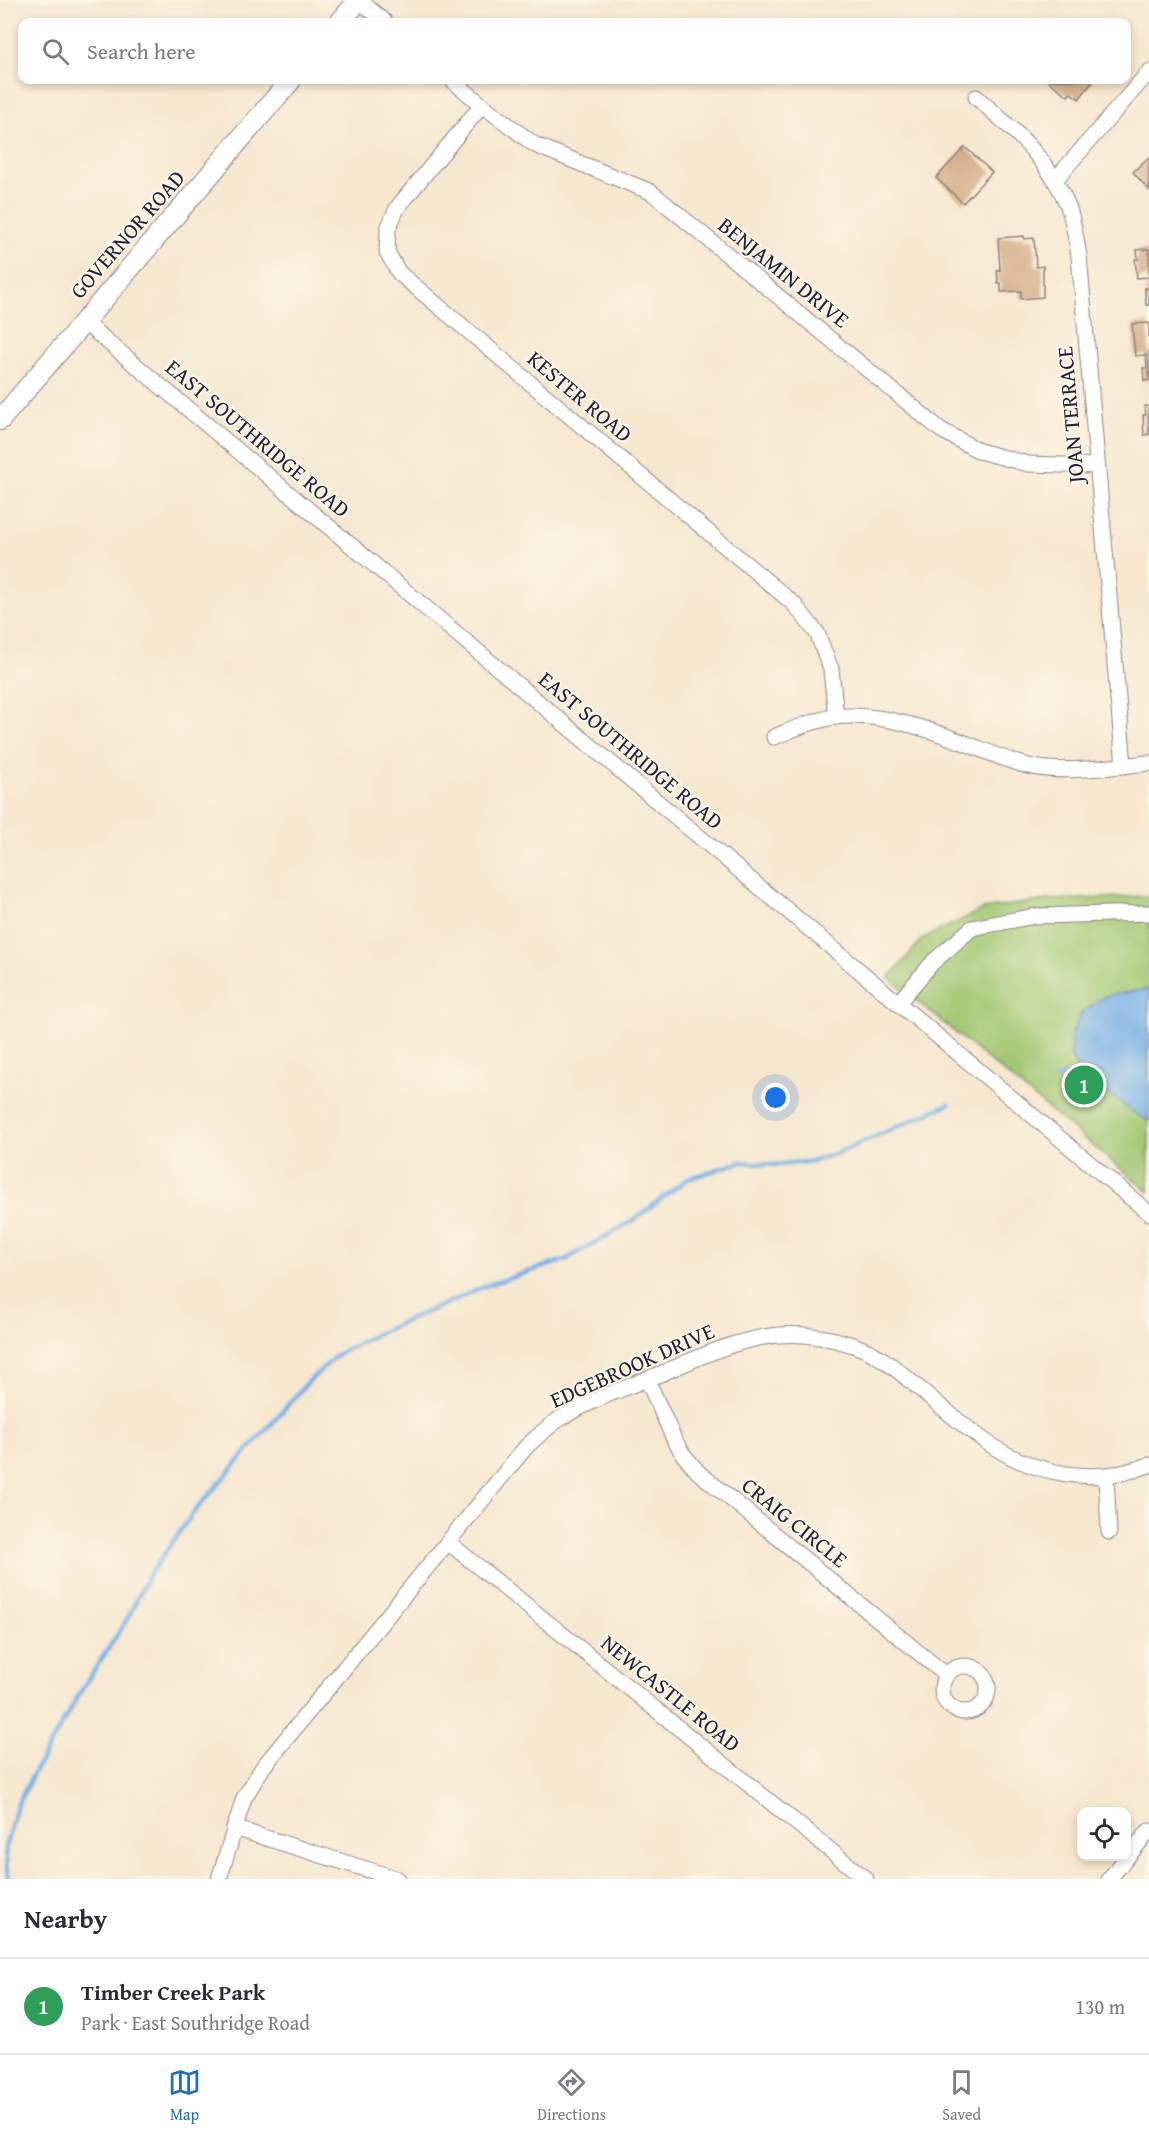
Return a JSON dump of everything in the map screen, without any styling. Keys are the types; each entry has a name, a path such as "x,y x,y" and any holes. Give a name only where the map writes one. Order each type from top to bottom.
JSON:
{"main road":[{"path":"343,18 359,0"},
{"name":"GOVERNOR ROAD","path":"0,420 288,84"}],"street":[{"path":"359,0 380,18"},
{"path":"1055,180 1149,72"},
{"name":"BENJAMIN DRIVE","path":"457,84 535,145 651,192 941,430 979,451 1028,464 1097,466"},
{"name":"JOAN TERRACE","path":"976,97 1019,134 1038,155 1055,180 1069,208 1079,256 1124,766"},
{"name":"KESTER ROAD","path":"482,105 397,208 388,229 387,252 399,273 794,604 817,633 831,669 836,717"},
{"name":"EAST SOUTHRIDGE ROAD","path":"84,321 1149,1213"},
{"path":"774,737 809,723 836,717 882,719 926,728 990,753 1038,768 1088,769 1149,764"},
{"path":"898,1004 933,962 972,928 1035,916 1149,913"},
{"name":"EDGEBROOK DRIVE","path":"219,1879 244,1798 264,1767 526,1447 560,1418 647,1379 713,1351 744,1341 802,1335 821,1338 866,1350 891,1365 986,1442 1014,1458 1045,1470 1073,1476 1106,1476 1134,1471 1149,1465"},
{"name":"CRAIG CIRCLE","path":"647,1379 678,1447 698,1472 946,1675"},
{"path":"1106,1476 1108,1532"},
{"name":"NEWCASTLE ROAD","path":"449,1543 866,1879"},
{"path":"234,1828 398,1879"},
{"path":"1109,1879 1149,1831"}],"green space":[{"path":"1149,896 1149,1192 889,978 922,939 983,909 1047,900"}],"water":[{"path":"1149,989 1149,1121 1081,1074 1071,1057 1071,1035 1082,1012 1105,996"}],"building":[{"path":"1052,84 1091,84 1079,99 1071,93 1068,96"},
{"path":"965,147 992,172 963,203 936,178"},
{"path":"1149,157 1149,190 1133,172"},
{"path":"1024,236 1024,239 1034,238 1036,267 1043,266 1043,297 1021,299 1021,291 1001,292 1001,283 998,283 997,270 1000,270 998,238"},
{"path":"1149,249 1149,277 1137,278 1135,259 1138,259 1137,250"},
{"path":"1145,288 1149,288 1149,305 1146,305"},
{"path":"1149,323 1149,380 1144,381 1143,368 1147,368 1146,355 1135,356 1132,324"},
{"path":"1145,406 1149,406 1149,434 1144,435 1143,415 1146,415"}],"waterway":[{"path":"1054,1078 1081,1074"},
{"path":"8,1879 5,1848 17,1806 84,1686 128,1618 147,1578 193,1513 308,1382 338,1354 374,1335 488,1285 565,1260 634,1220 687,1179 741,1162 775,1165 813,1161 838,1153 949,1104"}],"place":[{"name":"Timber Creek Park","path":"1084,1085"}]}
